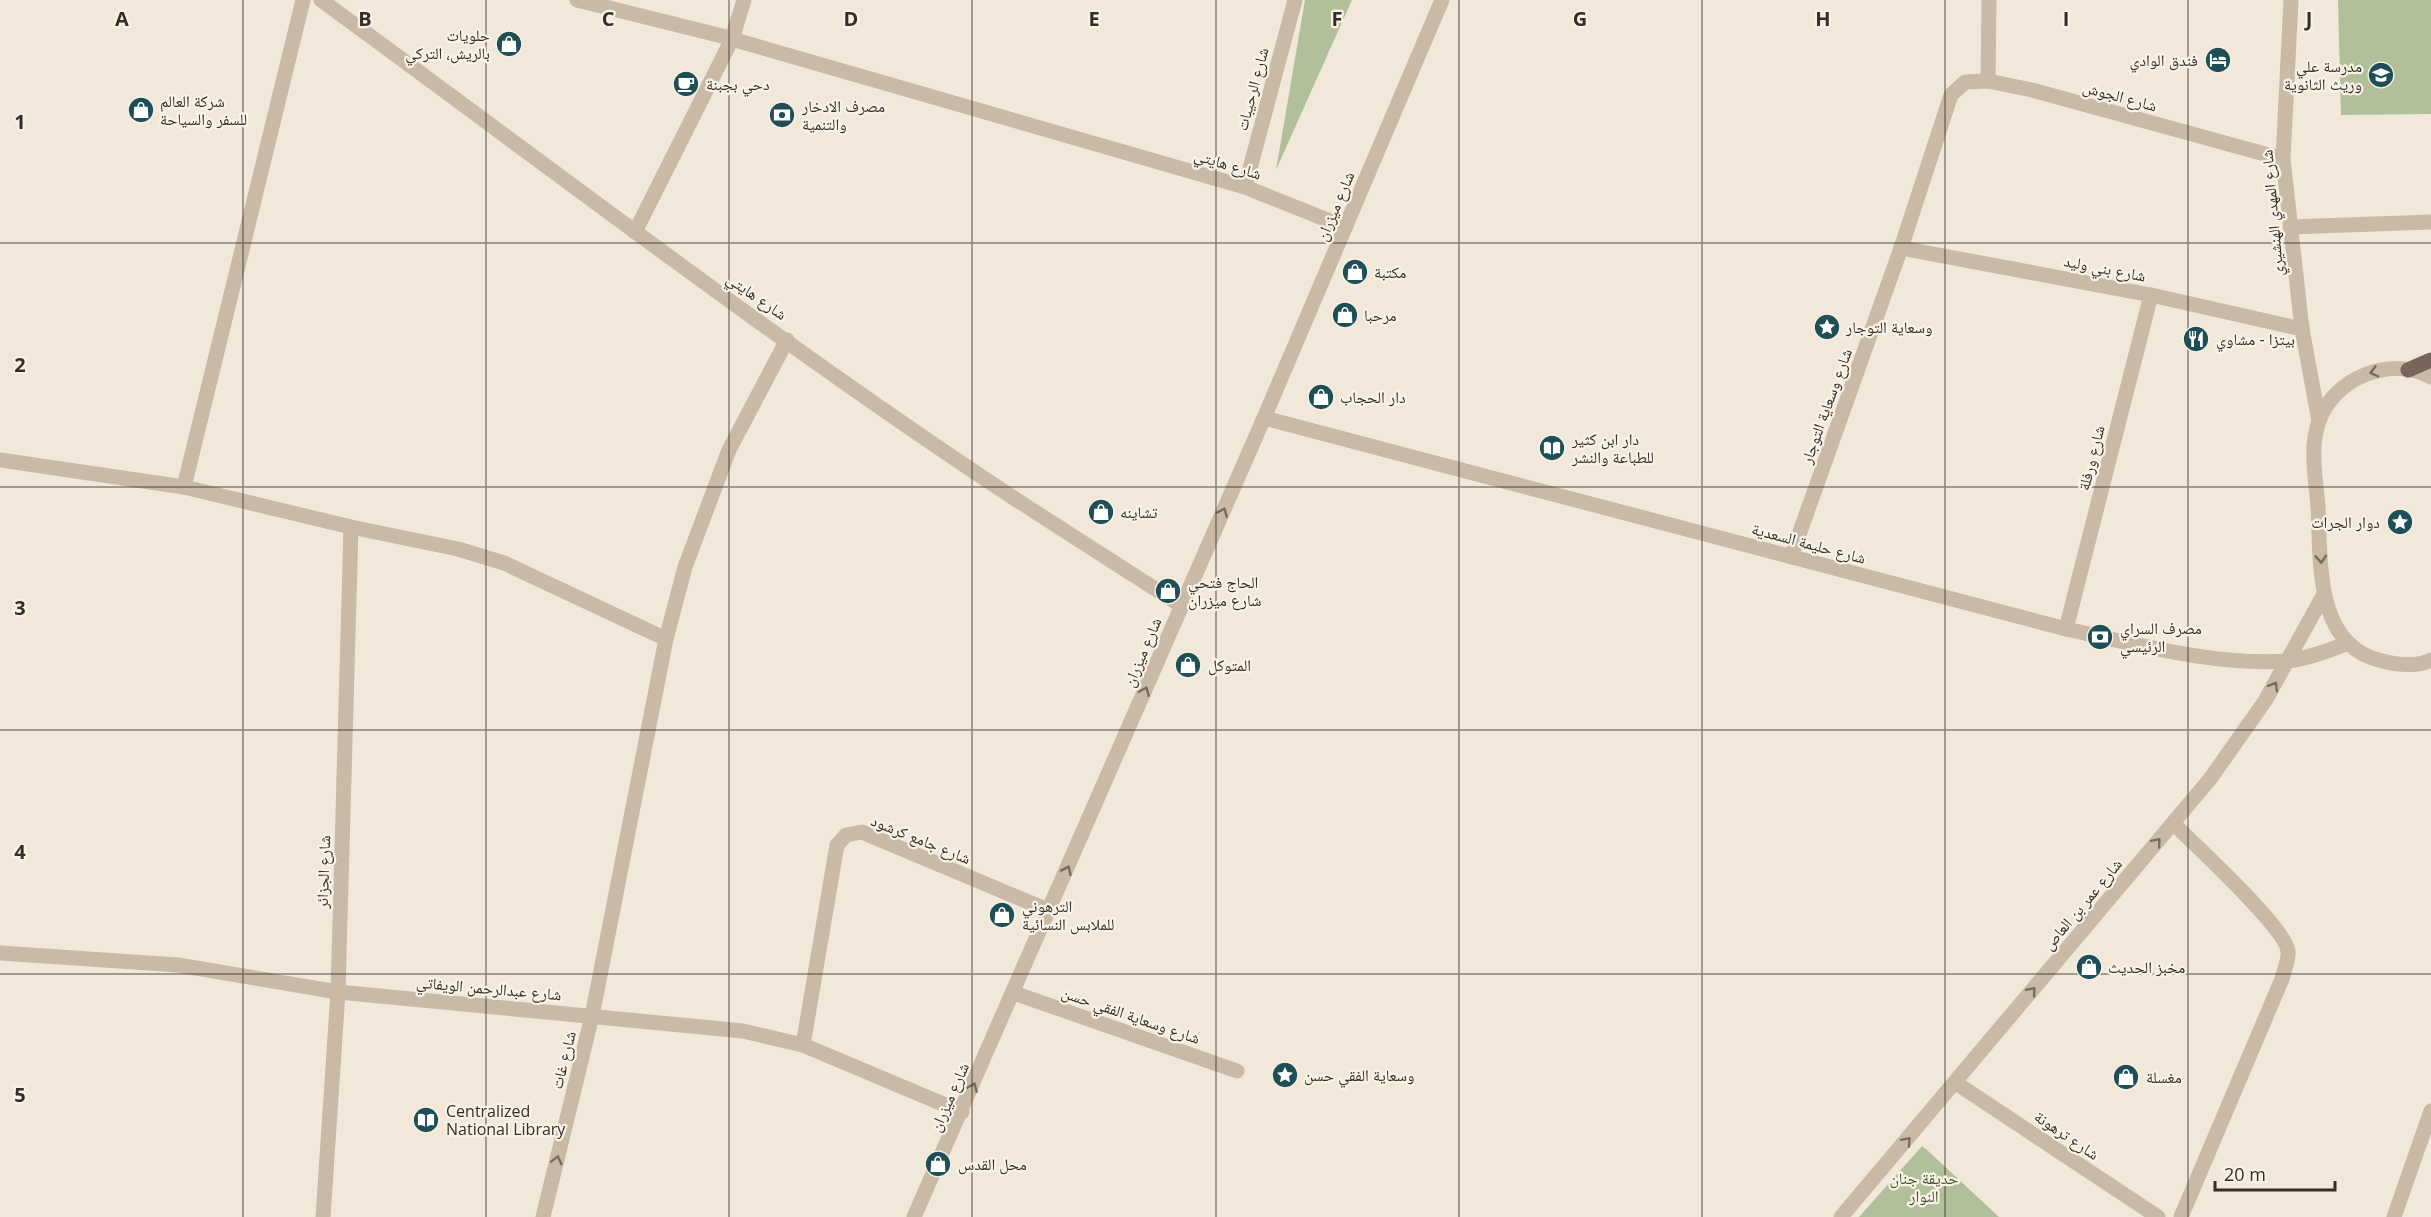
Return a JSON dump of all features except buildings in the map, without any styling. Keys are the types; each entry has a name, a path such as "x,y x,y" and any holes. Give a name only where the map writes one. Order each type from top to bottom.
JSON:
{"main road":[{"path":"2408,370 2431,360"}],"street":[{"path":"184,487 303,0"},
{"name":"شارع هايتي","path":"321,0 635,232 787,340 982,476 1182,606"},
{"name":"شارع هايتي","path":"577,0 732,39 1245,187 1345,227"},
{"path":"635,232 732,39 744,0"},
{"name":"شارع الرحيبات","path":"1245,187 1295,0"},
{"name":"شارع ميزران","path":"914,1217 962,1113 1264,418 1442,0"},
{"path":"1988,81 1989,0"},
{"name":"شارع المهدي الهنشيري","path":"2291,0 2283,159 2302,329 2319,421"},
{"name":"شارع الجوش","path":"1951,95 1965,82 1988,81 2032,90 2283,159"},
{"name":"شارع وسعاية التوجار","path":"1791,557 1901,248 1951,95"},
{"path":"2290,227 2431,222"},
{"name":"شارع بني وليد","path":"1901,248 2151,295 2302,329"},
{"name":"شارع ورفلة","path":"2066,629 2151,295"},
{"name":"شارع غات","path":"543,1217 592,1016 666,639 685,567 709,499 734,441 787,340"},
{"path":"2431,377 2408,370 2385,369 2364,374 2344,385 2329,402 2319,421 2314,446 2323,596 2332,622 2349,643 2373,659 2400,665 2431,660"},
{"name":"شارع حليمة السعدية","path":"1264,418 2066,629 2250,662 2289,661 2349,643"},
{"path":"0,460 184,487 351,527 458,549 504,563 666,639"},
{"name":"شارع الجزائر","path":"323,1217 338,992 351,527"},
{"name":"شارع عمر بن العاص","path":"1841,1217 1956,1083 2239,741 2289,661 2323,596"},
{"path":"2173,823 2268,919 2283,938 2288,951 2282,979 2181,1217"},
{"name":"شارع جامع كرشود","path":"803,1045 837,845 846,835 862,832 1050,911"},
{"name":"شارع عبدالرحمن الويفاتي","path":"0,953 178,965 338,992 743,1031 803,1045 962,1113"},
{"name":"شارع وسعاية الفقي حسن","path":"1014,993 1237,1071"},
{"name":"شارع ترهونة","path":"1956,1083 2158,1217"},
{"path":"2394,1217 2431,1111"}],"green space":[{"path":"1305,0 1352,0 1276,170"},
{"name":"مدرسة علي وريث الثانوية","path":"2338,0 2431,0 2431,114 2341,115"},
{"name":"حديقة جنان النوار","path":"1922,1146 1927,1150 1999,1217 1859,1217"}],"place":[{"name":"حلويات بالريش، التركي","path":"509,44"},
{"name":"فندق الوادي","path":"2218,60"},
{"name":"مدرسة علي وريث الثانوية","path":"2381,75"},
{"name":"دحي بجبنة","path":"686,84"},
{"name":"شركة العالم للسفر والسياحة","path":"141,110"},
{"name":"مصرف الادخار والتنمية","path":"782,115"},
{"name":"مكتبة","path":"1355,272"},
{"name":"مرحبا","path":"1345,315"},
{"name":"وسعاية التوجار","path":"1827,327"},
{"name":"بيتزا - مشاوي","path":"2196,339"},
{"name":"دار الحجاب","path":"1321,397"},
{"name":"دار ابن كثير للطباعة والنشر","path":"1552,448"},
{"name":"تشاينه","path":"1101,512"},
{"name":"دوار الجرات","path":"2400,522"},
{"name":"الحاج فتحي شارع ميزران","path":"1168,591"},
{"name":"مصرف السراي الرئيسي","path":"2100,637"},
{"name":"المتوكل","path":"1188,665"},
{"name":"الترهوني للملابس النسائية","path":"1002,915"},
{"name":"مخبز الحديث","path":"2089,967"},
{"name":"وسعاية الفقي حسن","path":"1285,1075"},
{"name":"مغسلة","path":"2126,1077"},
{"name":"Centralized National Library","path":"426,1120"},
{"name":"محل القدس","path":"938,1164"}]}
